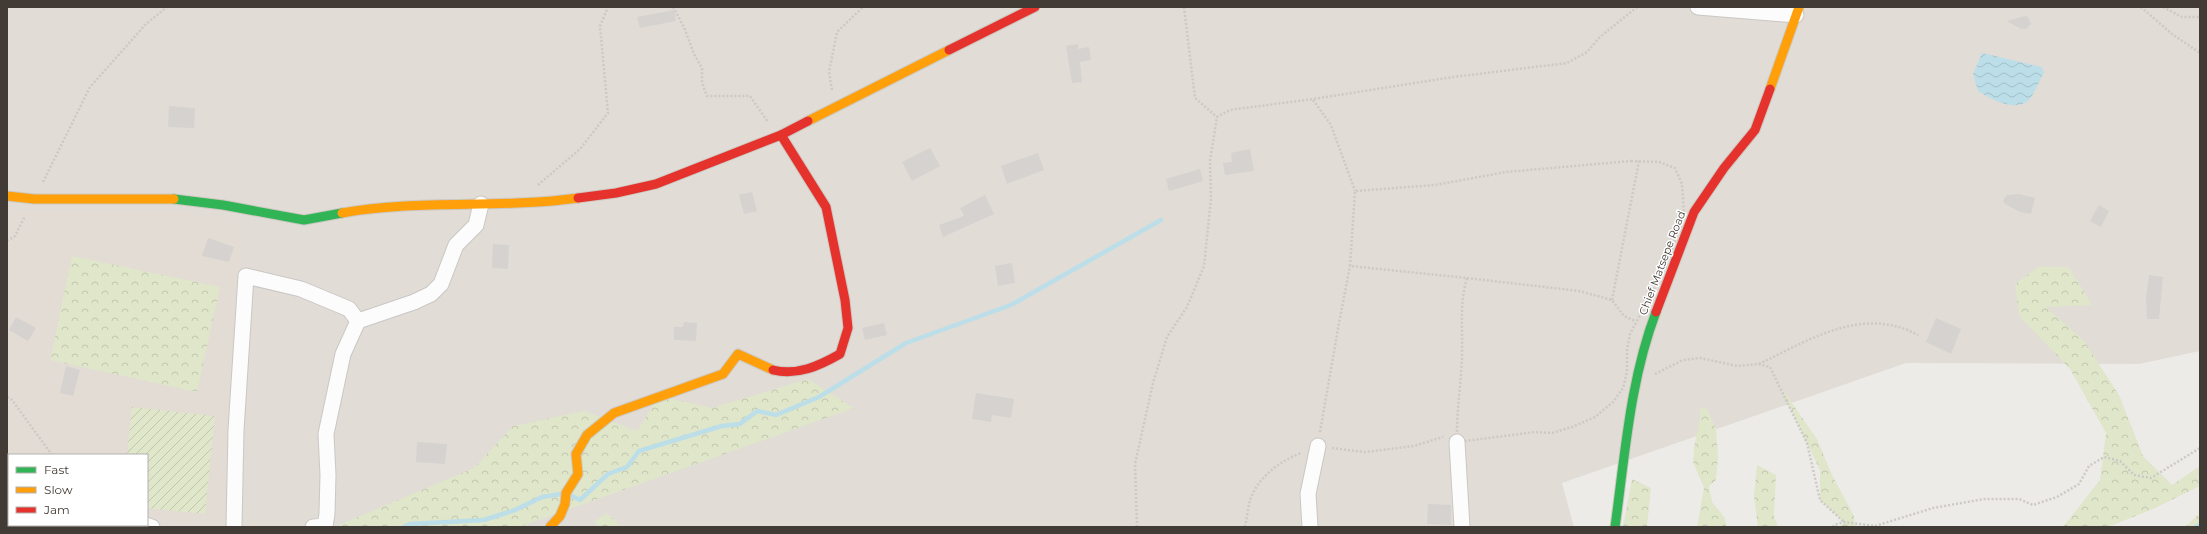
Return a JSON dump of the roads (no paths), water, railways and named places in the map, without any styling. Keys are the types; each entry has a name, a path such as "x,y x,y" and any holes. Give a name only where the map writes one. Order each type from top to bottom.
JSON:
{"street":[{"path":"7,196 34,199 172,199 223,205 304,220 377,207 549,202 616,193 656,184 781,135 1035,7"},
{"path":"1698,7 1798,11"},
{"name":"Chief Matsepe Road","path":"1615,527 1636,384 1647,336 1694,212 1724,168 1755,130 1798,11"},
{"path":"550,527 560,516 565,504 566,493 578,474 576,454 587,435 614,412 723,374 738,354 784,373 826,363 840,354 848,328 845,300 826,207 781,135"},
{"path":"314,527 324,526 327,514 328,475 326,434 343,354 358,320 414,302 431,294 441,284 456,245 476,225 481,204"},
{"path":"234,527 236,430 246,276 301,288 349,309 358,320"},
{"path":"1457,437 1462,527"},
{"path":"1310,527 1308,494 1318,446"},
{"path":"146,526 152,527"}],"water":[{"path":"1982,53 2042,67 2044,73 2028,101 2022,104 2009,105 1996,101 1978,91 1973,74"}],"waterway":[{"path":"572,496 580,500 608,474 627,467 639,451 722,426 740,424 757,411 776,415 819,397 906,343 1011,305 1161,220"},
{"path":"404,527 410,524 484,520 515,510 542,497 561,494"},
{"path":"2196,527 2200,525"}]}
